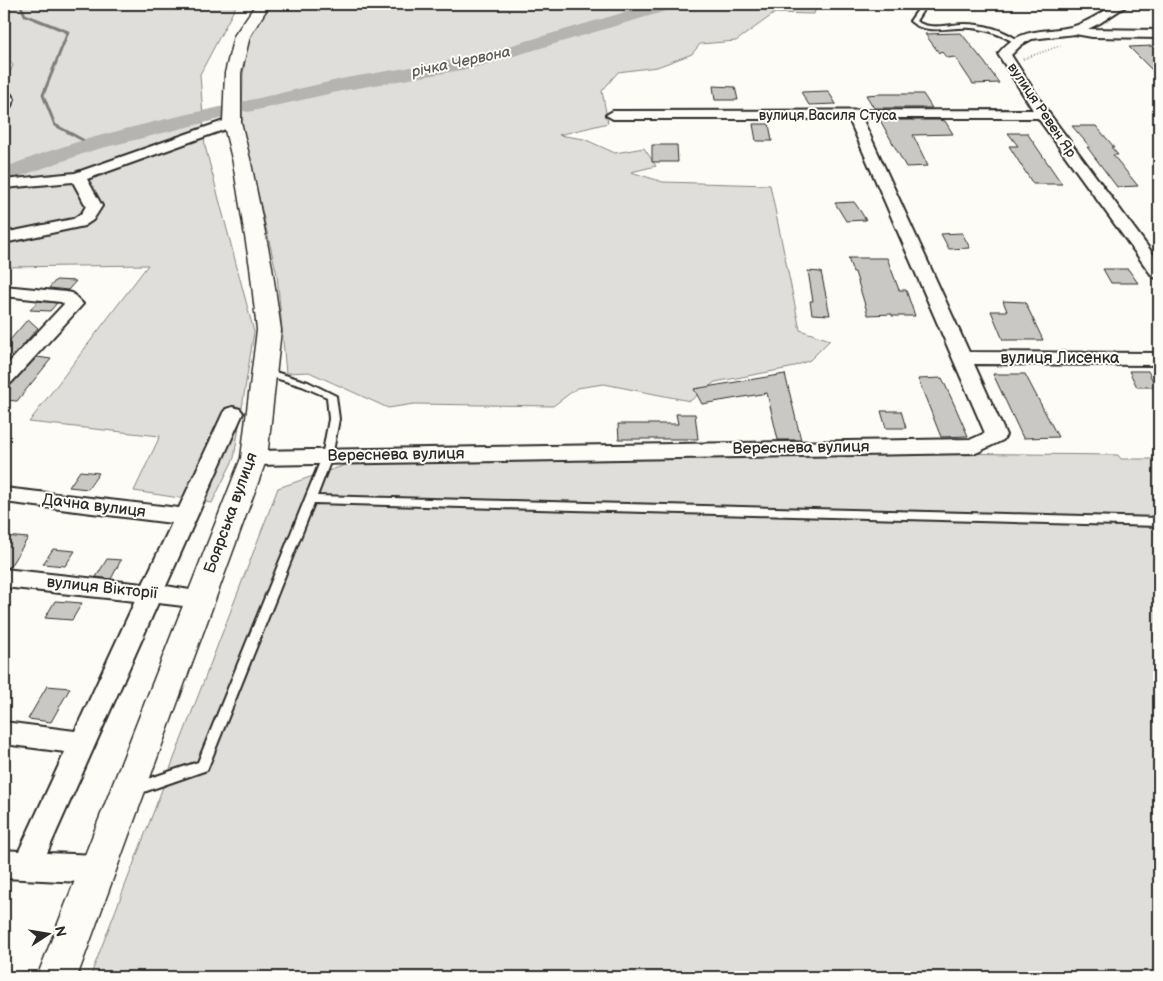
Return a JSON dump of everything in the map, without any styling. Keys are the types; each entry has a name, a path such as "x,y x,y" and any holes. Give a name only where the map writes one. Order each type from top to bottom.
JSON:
{"street":[{"name":"Боярська вулиця","path":"57,977 254,458 269,330 242,163 232,122 233,73 242,36 263,4"},
{"name":"вулиця Ревен Яр","path":"1123,4 1075,30 1038,34 1017,42 1004,54 1042,114 1159,273"},
{"path":"1075,30 1092,33 1154,34 1159,44"},
{"path":"4,95 7,99 4,107"},
{"name":"вулиця Василя Стуса","path":"613,115 1042,114"},
{"name":"Вереснева вулиця","path":"254,458 976,446 996,435 854,115"},
{"path":"4,184 78,177 232,122"},
{"path":"4,238 15,234 63,227 86,219 94,206 78,177"},
{"path":"4,292 66,297 74,304 4,379"},
{"name":"вулиця Лисенка","path":"962,358 1159,359"},
{"path":"99,869 15,865 83,743 233,413"},
{"name":"Дачна вулиця","path":"4,494 185,517"},
{"name":"вулиця Вікторії","path":"4,578 200,599"},
{"path":"4,733 83,743"}],"lane":[{"path":"924,4 913,21 917,24 934,27 974,26 1008,36 1017,42"},
{"path":"129,791 203,766 308,499 327,457 334,419 331,396 306,384 265,372"},
{"path":"308,499 1159,522"}],"path":[{"path":"1012,66 1021,60 1061,45 1075,30"}],"shaded area":[{"path":"4,4 237,4 200,74 205,146 254,332 234,458 212,503 134,491 160,436 29,422 148,265 4,267 4,80 7,79 13,65 4,55"},
{"path":"264,4 817,4 814,14 775,13 736,41 700,44 692,54 657,67 618,72 602,91 608,123 559,135 584,139 615,153 644,148 656,166 631,172 663,182 770,185 800,330 830,340 810,360 790,368 715,382 690,401 604,384 577,388 553,406 414,404 388,408 309,372 286,373 277,275 242,125 243,74 249,36"},
{"path":"548,449 1118,455 1121,459 1159,459 1159,977 90,977 278,488 363,459"}],"building":[{"path":"961,33 999,83 973,84 955,57 947,58 941,51 939,53 925,34"},
{"path":"1153,46 1159,52 1159,77 1129,47"},
{"path":"713,86 735,87 738,100 715,100"},
{"path":"828,91 836,104 809,105 801,92"},
{"path":"923,94 932,108 874,108 866,95"},
{"path":"880,120 945,121 953,134 913,135 928,166 906,167"},
{"path":"753,124 769,124 772,141 756,141"},
{"path":"1072,126 1096,126 1114,147 1111,147 1118,155 1113,155 1138,186 1117,187 1087,147 1090,147"},
{"path":"1008,133 1027,133 1062,184 1033,184 1009,146 1018,146"},
{"path":"652,145 677,145 678,162 652,162"},
{"path":"854,202 866,220 846,221 835,203"},
{"path":"962,233 970,248 949,249 941,234"},
{"path":"848,258 887,258 899,290 906,290 915,316 892,316 892,314 868,315 855,272 853,272"},
{"path":"1103,269 1128,269 1138,283 1111,283"},
{"path":"808,271 821,272 830,315 812,314 810,301 813,301"},
{"path":"56,280 76,281 68,290 49,288"},
{"path":"38,301 57,303 50,311 30,310"},
{"path":"1003,301 1025,302 1043,340 1003,340 991,311 1007,311"},
{"path":"28,319 38,328 4,366 4,347"},
{"path":"37,357 51,359 17,401 4,400 4,387 12,384"},
{"path":"1129,371 1148,371 1156,387 1137,387"},
{"path":"785,374 801,440 778,440 767,393 702,404 694,389"},
{"path":"993,374 1025,374 1058,437 1023,438"},
{"path":"942,378 968,436 941,437 918,379"},
{"path":"881,411 901,411 906,428 886,428"},
{"path":"676,414 695,414 698,439 619,439 618,424 678,424"},
{"path":"80,471 99,473 88,489 69,487"},
{"path":"4,536 28,538 9,568 4,567"},
{"path":"53,549 75,551 65,566 43,564"},
{"path":"107,559 121,560 111,579 96,577"},
{"path":"55,601 82,603 72,620 45,618"},
{"path":"47,686 70,688 51,722 28,719"}],"waterway":[{"path":"20,4 25,15 68,32 43,95 55,125 92,145"},
{"name":"річка Червона","path":"248,106 346,84 473,62 670,4"},
{"path":"4,176 31,164 86,145 229,111"}]}
